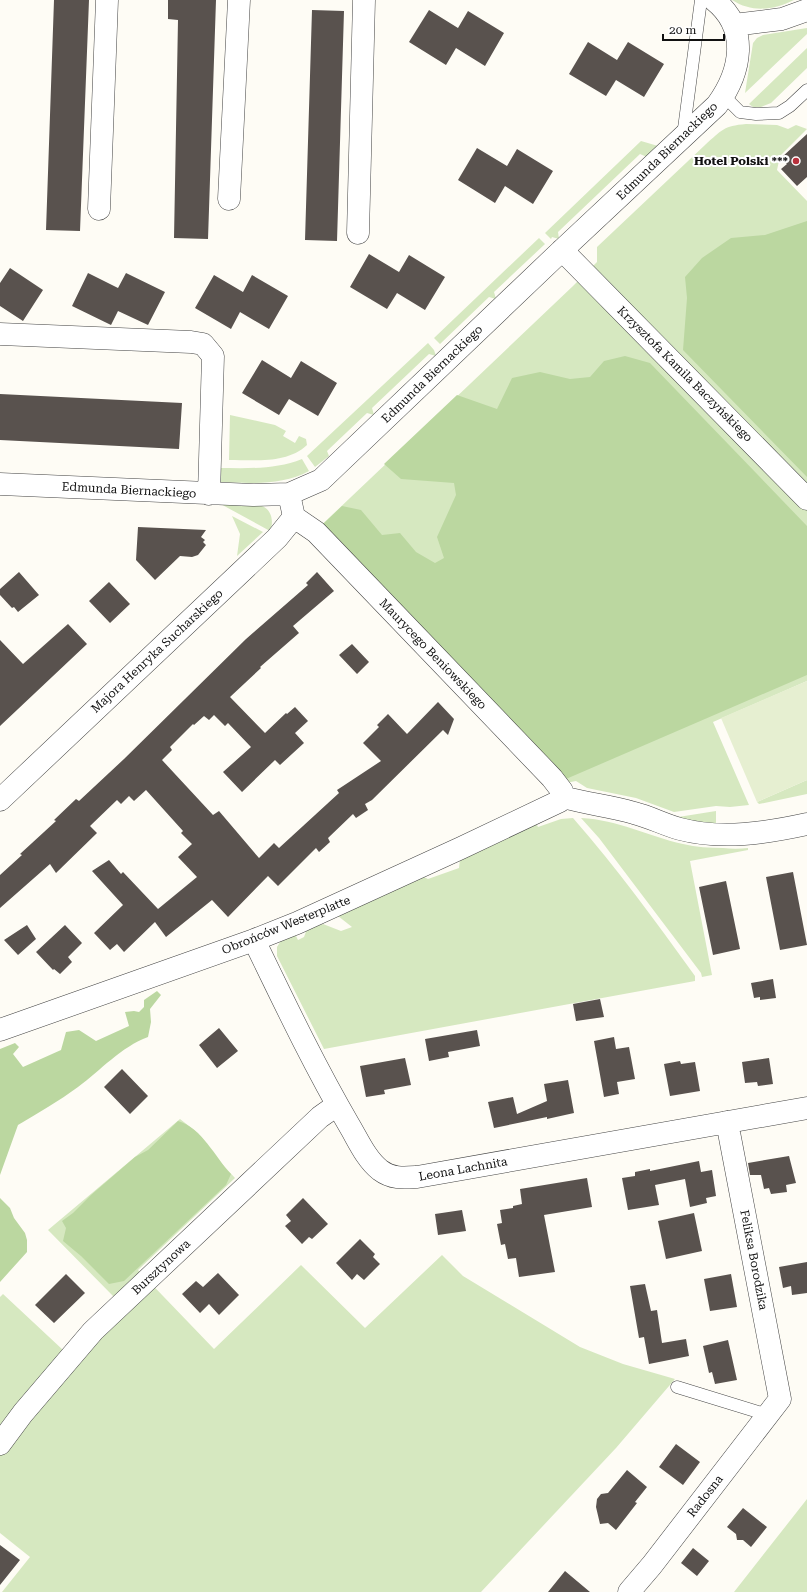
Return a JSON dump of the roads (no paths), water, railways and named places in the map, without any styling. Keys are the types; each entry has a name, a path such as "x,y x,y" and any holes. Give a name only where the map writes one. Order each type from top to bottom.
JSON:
{"street":[{"path":"99,209 107,0"},
{"path":"229,199 239,0"},
{"path":"358,232 364,0"},
{"path":"714,0 729,16 734,25 782,19 807,10"},
{"name":"Edmunda Biernackiego","path":"0,484 253,495 289,494 321,480 562,250 717,106 730,84 738,57 739,41 734,25"},
{"name":"Krzysztofa Kamila Baczyńskiego","path":"562,250 807,499"},
{"path":"0,334 191,342 203,344 213,356 209,494"},
{"path":"289,494 294,517"},
{"name":"Maurycego Beniowskiego","path":"294,517 322,538 549,774 562,791 563,797"},
{"name":"Majora Henryka Sucharskiego","path":"0,800 277,538 294,517"},
{"path":"563,797 636,813 680,829 705,834 767,832 807,824"},
{"name":"Obrońców Westerplatte","path":"0,1030 254,940 297,923 461,848 560,801 563,797"},
{"name":"Leona Lachnita","path":"254,940 295,1024 337,1104 369,1159 380,1170 395,1178 418,1177 807,1108"},
{"name":"Bursztynowa","path":"0,1444 23,1413 94,1331 320,1116 337,1104"},
{"name":"Feliksa Borodzika","path":"727,1122 774,1407"},
{"name":"Radosna","path":"629,1592 652,1565 774,1407"}],"lane":[{"path":"682,139 702,0"},
{"path":"724,96 740,112 756,114 779,113 790,106 807,90"},
{"path":"677,1387 774,1407"}],"place":[{"name":"Hotel Polski ***","path":"796,161"}]}
